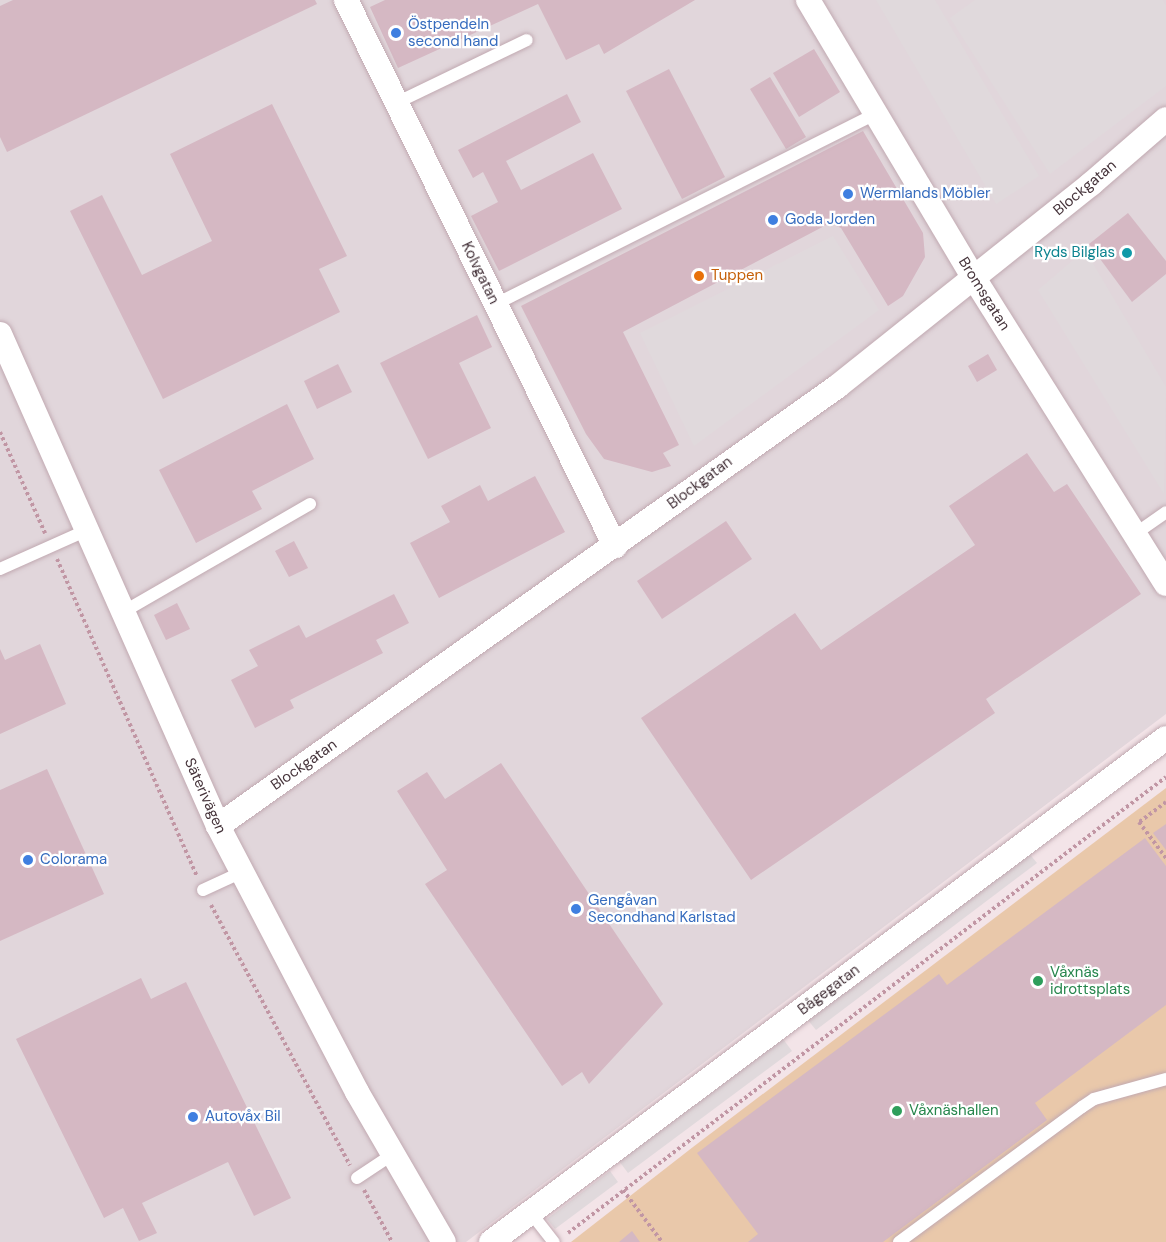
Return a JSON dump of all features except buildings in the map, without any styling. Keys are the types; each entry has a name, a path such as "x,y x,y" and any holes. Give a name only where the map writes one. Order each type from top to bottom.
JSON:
{"street":[{"name":"Kolvgatan","path":"346,0 615,546"},
{"name":"Bromsgatan","path":"808,0 974,278 1166,584"},
{"name":"Blockgatan","path":"218,826 615,546 737,454 838,386 974,278 1166,119"},
{"name":"Säterivägen","path":"0,334 218,826 393,1154 444,1242"},
{"name":"Bågegatan","path":"491,1242 1166,738"}],"lane":[{"path":"396,103 528,40"},
{"path":"496,304 874,114"},
{"path":"123,612 310,504"},
{"path":"1134,534 1166,512"},
{"path":"0,569 87,530"},
{"path":"203,891 242,872"},
{"path":"899,1242 1082,1107 1094,1100 1166,1080"},
{"path":"357,1178 393,1154"},
{"path":"531,1213 559,1239"}],"path":[{"path":"0,432 203,891 392,1242"},
{"path":"559,1239 1166,777"},
{"path":"1166,802 1139,822 1166,858"},
{"path":"623,1190 662,1242"}],"shaded area":[{"path":"0,0 1166,0 1166,714 466,1242 0,1242"},
{"path":"876,0 935,0 1039,176 996,204"},
{"path":"975,0 1162,0 1166,5 1166,86 1050,174 950,18"},
{"path":"833,236 879,310 694,446 640,333"},
{"path":"1085,250 1166,387 1164,494 1038,290"},
{"name":"Våxnäs idrottsplats","path":"1166,788 1166,1242 571,1242 693,1147"},
{"path":"1028,852 1037,863 816,1030 807,1019"},
{"path":"783,1039 792,1051 628,1173 619,1161"},
{"path":"610,1171 618,1182 555,1229 547,1219"}],"place":[{"name":"Östpendeln second hand","path":"396,33"},
{"name":"Wermlands Möbler","path":"848,194"},
{"name":"Goda Jorden","path":"773,220"},
{"name":"Ryds Bilglas","path":"1127,253"},
{"name":"Tuppen","path":"699,276"},
{"name":"Colorama","path":"28,860"},
{"name":"Gengåvan Secondhand Karlstad","path":"576,909"},
{"name":"Våxnäs idrottsplats","path":"1038,981"},
{"name":"Våxnäshallen","path":"897,1111"},
{"name":"Autovåx Bil","path":"193,1117"}]}
